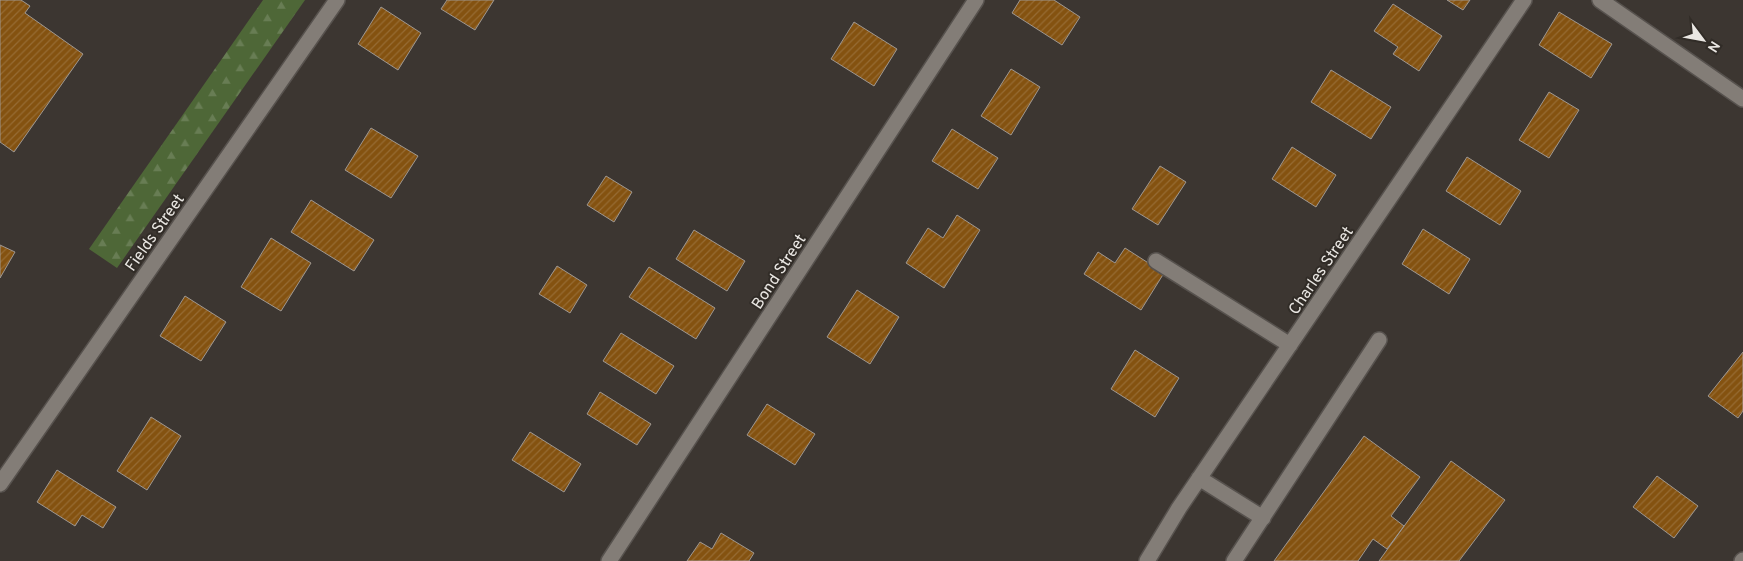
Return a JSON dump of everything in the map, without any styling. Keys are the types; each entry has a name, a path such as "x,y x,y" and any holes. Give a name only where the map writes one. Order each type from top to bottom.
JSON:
{"street":[{"name":"Fields Street","path":"0,484 337,0"},
{"name":"Bond Street","path":"609,561 976,0"},
{"name":"Charles Street","path":"1146,561 1199,478 1524,0"},
{"path":"1600,0 1743,99"},
{"path":"1156,261 1290,345"},
{"path":"1234,561 1379,340"},
{"path":"1199,478 1263,518"}],"green space":[{"path":"263,0 305,0 117,268 89,249"}],"building":[{"path":"0,0 21,0 30,6 25,13 83,54 14,152 0,142"},
{"path":"447,0 494,0 475,30 441,9"},
{"path":"1020,0 1054,0 1080,17 1062,45 1012,13"},
{"path":"1447,0 1470,0 1463,10"},
{"path":"1393,4 1442,36 1419,71 1393,54 1398,47 1374,31"},
{"path":"381,7 421,33 398,70 358,44"},
{"path":"1559,12 1612,44 1591,78 1539,45"},
{"path":"854,22 897,49 874,86 831,59"},
{"path":"1011,69 1040,87 1011,135 981,116"},
{"path":"1331,70 1391,107 1371,139 1311,102"},
{"path":"1549,92 1579,110 1549,158 1519,140"},
{"path":"371,128 418,156 391,198 345,170"},
{"path":"952,129 998,158 978,189 932,161"},
{"path":"1292,147 1336,175 1316,207 1272,179"},
{"path":"1467,157 1521,191 1500,225 1446,191"},
{"path":"1160,166 1186,182 1158,225 1132,209"},
{"path":"606,176 632,192 614,222 587,205"},
{"path":"311,200 374,240 354,271 291,232"},
{"path":"957,215 980,230 944,288 906,263 928,228 943,238"},
{"path":"1423,229 1470,259 1449,294 1402,264"},
{"path":"694,230 745,261 727,291 676,259"},
{"path":"271,238 311,263 281,311 241,287"},
{"path":"0,245 15,252 0,278"},
{"path":"1125,248 1164,273 1141,310 1084,274 1098,252 1115,263"},
{"path":"557,266 587,285 570,313 539,294"},
{"path":"649,267 715,308 696,339 629,297"},
{"path":"857,290 899,317 870,364 827,337"},
{"path":"185,296 226,322 201,361 160,336"},
{"path":"621,333 674,366 656,394 603,361"},
{"path":"1135,350 1179,378 1155,417 1111,389"},
{"path":"1743,352 1743,411 1738,418 1708,396"},
{"path":"600,392 651,424 637,445 587,414"},
{"path":"767,404 815,434 795,465 747,435"},
{"path":"151,417 181,436 147,490 117,471"},
{"path":"530,432 581,464 564,492 512,460"},
{"path":"1364,436 1420,477 1391,516 1404,526 1387,549 1373,539 1358,561 1274,561"},
{"path":"1451,461 1505,500 1459,561 1379,561"},
{"path":"57,470 116,507 103,528 82,515 75,526 37,502"},
{"path":"1657,476 1698,506 1674,538 1633,507"},
{"path":"721,533 754,553 749,561 687,561 700,542 712,549"}]}
